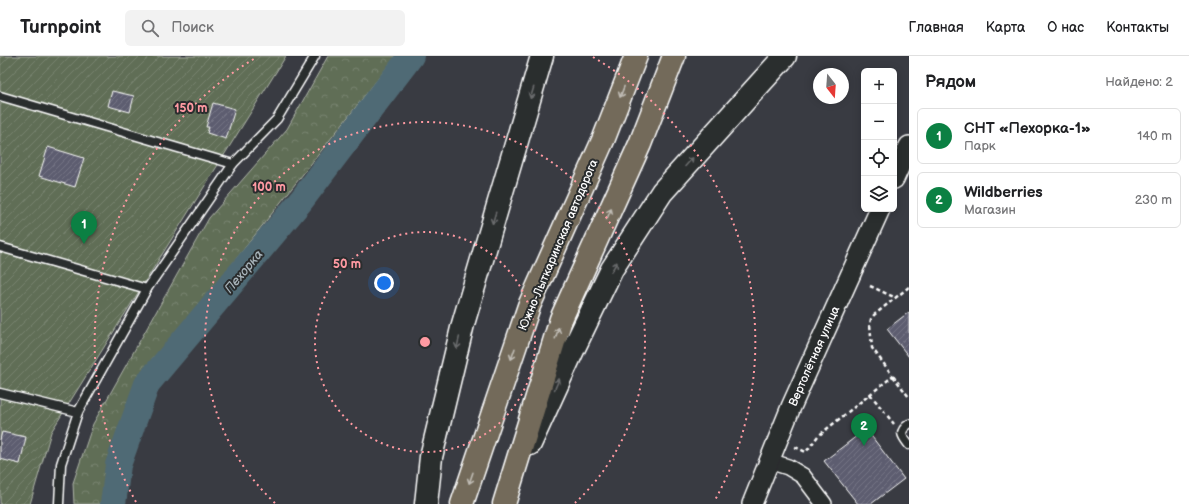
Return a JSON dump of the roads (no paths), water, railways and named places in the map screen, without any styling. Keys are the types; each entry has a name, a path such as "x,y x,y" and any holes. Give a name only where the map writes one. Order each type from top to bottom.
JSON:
{"main road":[{"path":"426,504 431,457 463,324 542,56"},
{"name":"Южно-Лыткаринская автодорога","path":"462,504 529,306 604,138 636,56"},
{"path":"505,500 561,319 640,144 674,56"},
{"path":"505,500 573,350 612,269 662,192 785,56"}],"street":[{"path":"895,176 909,146"},
{"name":"Вертолётная улица","path":"752,504 791,407 879,212"},
{"path":"769,461 788,467 803,476 824,504"}],"lane":[{"path":"59,504 61,464 78,412 147,289 233,164 278,119 315,56"},
{"path":"0,96 233,164"},
{"path":"0,247 147,289"},
{"path":"0,393 78,412"},
{"path":"909,424 904,428 902,433 903,438 909,445"}],"waterway":[{"name":"Пехорка","path":"113,504 118,465 147,384 300,202 411,56"}],"place":[{"name":"СНТ «Пехорка-1»","path":"84,244"},
{"name":"Wildberries","path":"864,446"}]}
